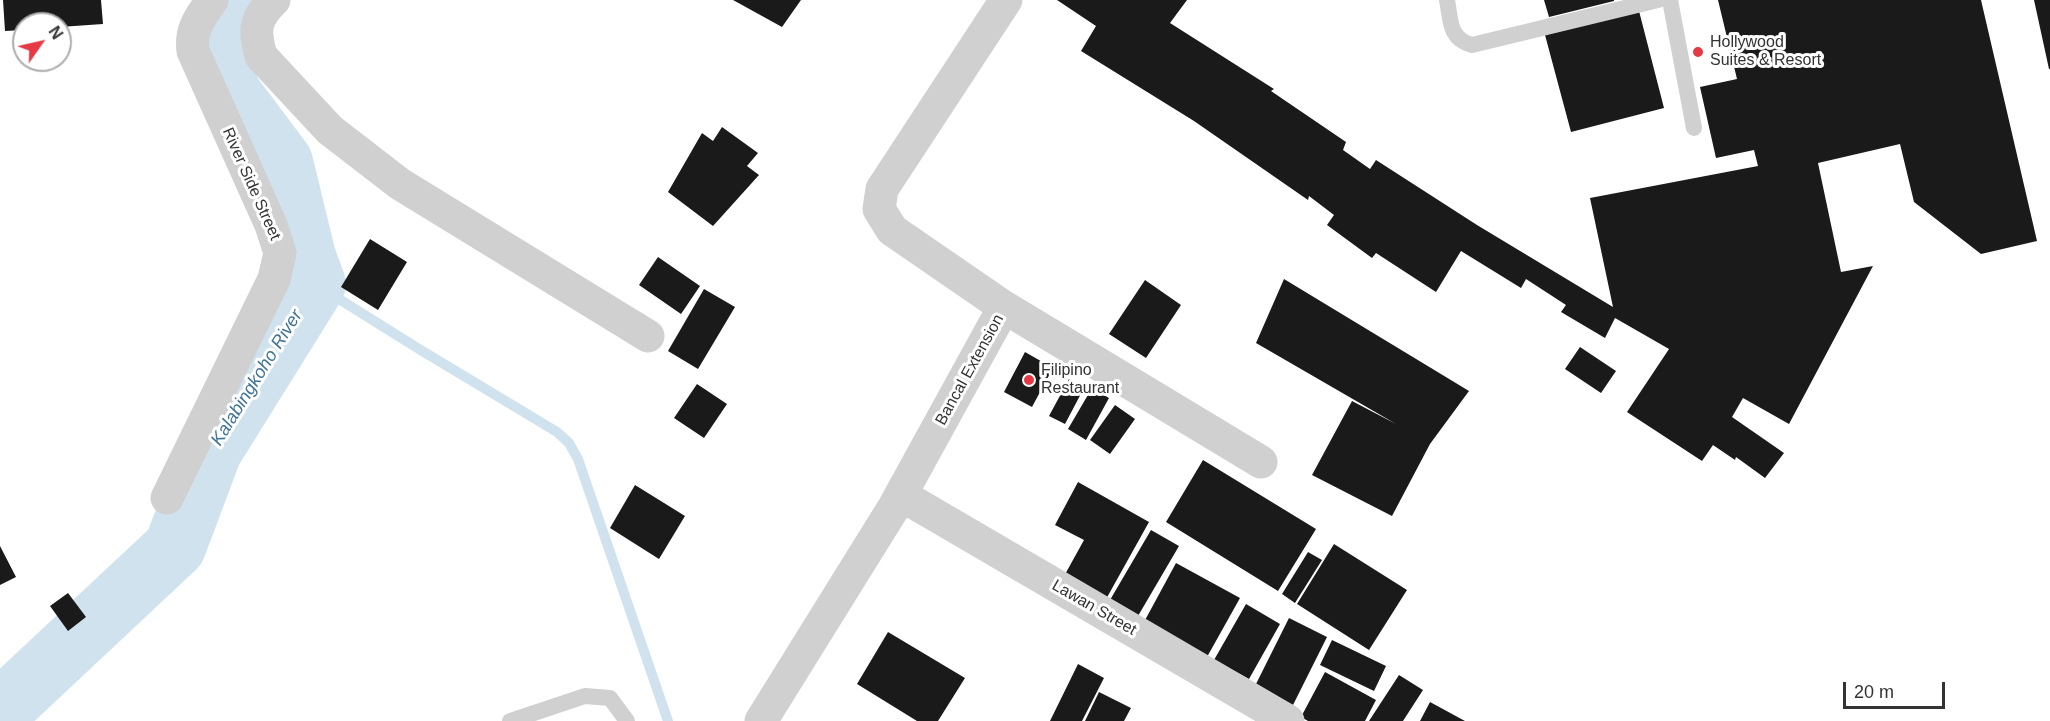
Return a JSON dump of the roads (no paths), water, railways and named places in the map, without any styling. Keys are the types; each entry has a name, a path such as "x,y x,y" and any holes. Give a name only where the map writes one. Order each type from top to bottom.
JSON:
{"street":[{"name":"River Side Street","path":"167,498 274,279 280,253 271,225 193,51 191,37 199,18 212,0"},
{"path":"274,0 265,8 256,22 261,56 330,130 400,184 648,336"},
{"name":"Bancal Extension","path":"762,721 897,501 1004,307 891,230 879,209 882,189 1006,0"},
{"path":"1004,307 1261,462"},
{"name":"Lawan Street","path":"897,501 1288,721"}],"lane":[{"path":"1447,0 1453,32 1461,42 1472,45 1658,0"},
{"path":"1670,0 1695,128"},
{"path":"897,501 1262,721"},
{"path":"510,721 585,696 610,699 627,721"}],"waterway":[{"name":"Kalabingkoho River","path":"0,711 175,547 211,451 315,284 305,257 282,162 231,94 215,55 228,26 249,0"},
{"path":"315,284 557,432 569,443 578,459 668,721"}],"place":[{"name":"Hollywood Suites & Resort","path":"1698,52"},
{"name":"Filipino Restaurant","path":"1029,380"}]}
